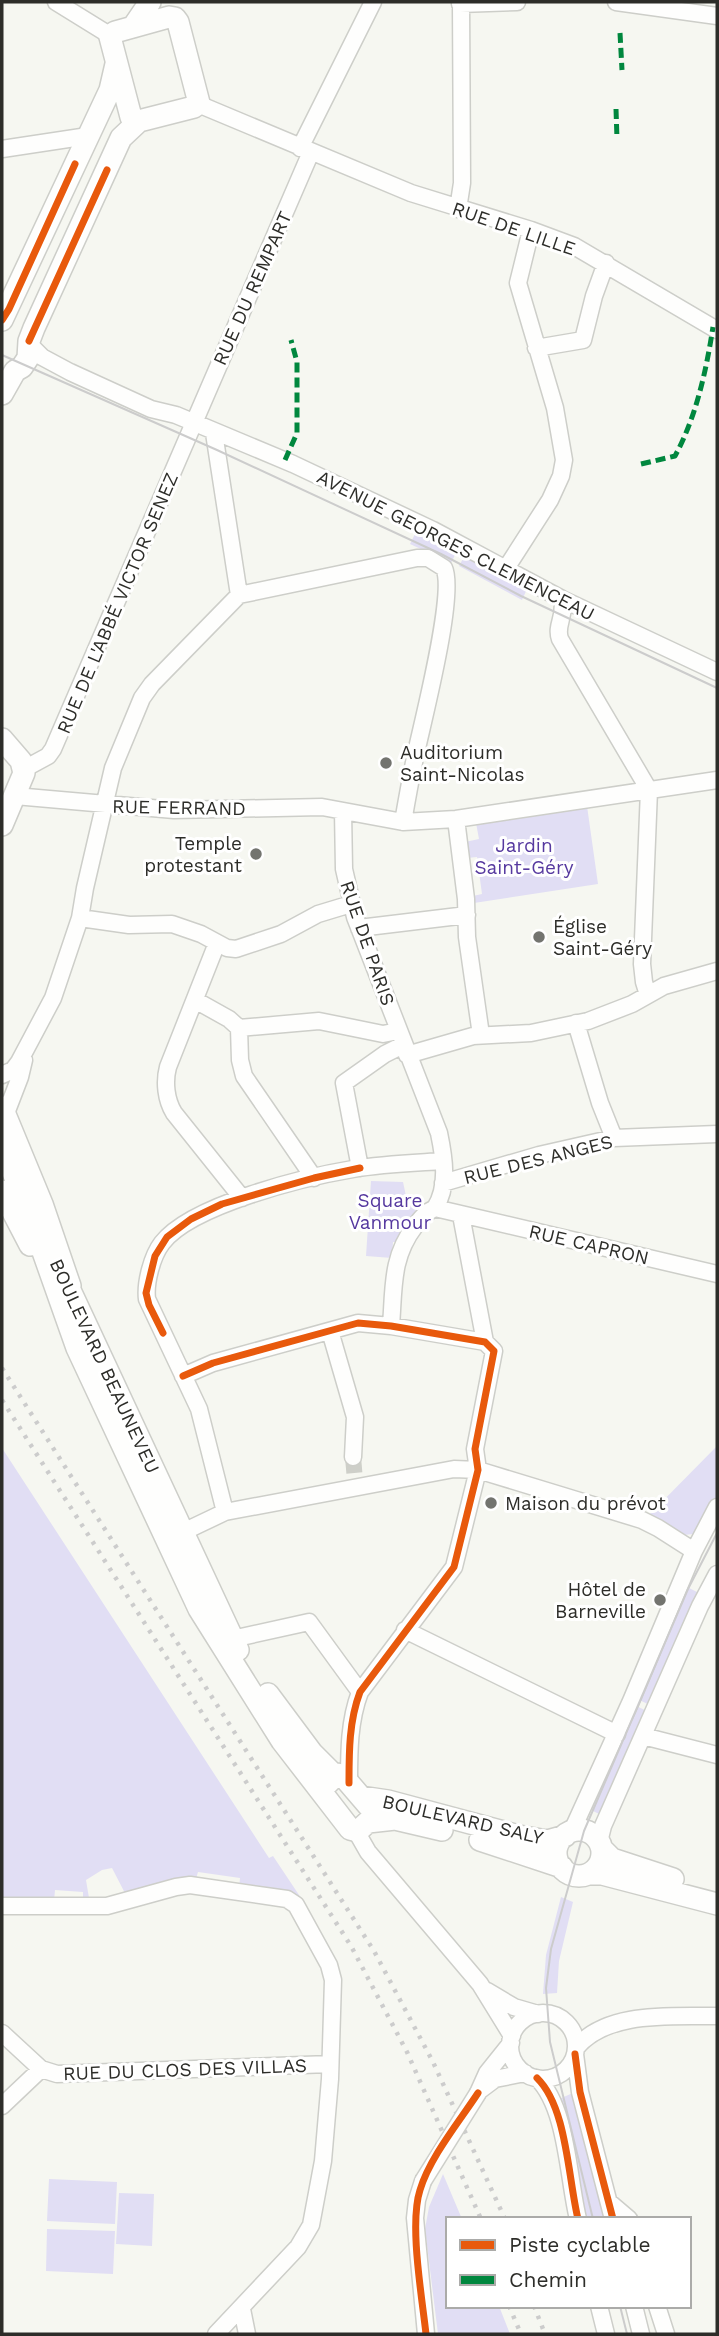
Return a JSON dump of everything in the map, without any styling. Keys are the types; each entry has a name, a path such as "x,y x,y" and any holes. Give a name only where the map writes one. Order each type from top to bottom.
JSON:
{"main road":[{"path":"133,27 150,2"},
{"path":"180,27 184,2"},
{"path":"2,394 8,372 27,360 29,343 121,138 138,122 198,104 199,98 178,20 172,17 115,32 111,36 131,118 138,122"},
{"path":"29,343 20,329 2,323 111,86 116,62"},
{"path":"2,739 23,778 2,825"},
{"path":"4,1111 42,1205 68,1302"},
{"name":"BOULEVARD BEAUNEVEU","path":"2,1147 68,1302 183,1532 232,1639 285,1719 341,1786"},
{"path":"2,1191 68,1302"},
{"name":"BOULEVARD BEAUNEVEU","path":"68,1302 82,1359 206,1622 282,1741 341,1786"},
{"path":"341,1786 373,1812 373,1816 362,1827 350,1829 341,1786"},
{"name":"BOULEVARD SALY","path":"341,1786 519,1836 547,1841 568,1834"},
{"name":"BOULEVARD SALY","path":"362,1827 395,1819 488,1842 562,1867"},
{"path":"717,1891 612,1859 586,1832 568,1834 557,1851 562,1867 573,1875 602,1874 717,1904"},
{"path":"590,1874 600,1863 600,1846"}],"street":[{"path":"55,2 111,36"},
{"name":"RUE DU REMPART","path":"194,423 306,150 373,2"},
{"path":"458,209 462,183 461,3 517,2"},
{"path":"616,2 717,16"},
{"name":"RUE DE LILLE","path":"198,104 411,193 574,246 717,330"},
{"path":"2,149 88,136"},
{"path":"505,570 550,500 563,467 560,429 518,283 531,230"},
{"path":"536,348 583,340 606,263"},
{"name":"AVENUE GEORGES CLEMENCEAU","path":"29,343 42,357 66,371 151,409 260,449 383,505 562,599 717,672"},
{"name":"RUE DE L'ABBÉ VICTOR SENEZ","path":"14,759 48,756 53,749 194,423"},
{"path":"214,433 239,595"},
{"path":"2,1075 17,1066 53,998 80,918 95,841 117,755 142,698 152,684 239,595 422,557 442,565 447,583 435,667 403,822"},
{"path":"562,599 564,614 558,629 560,639 649,790 642,964 643,982 648,995"},
{"path":"343,811 403,822 456,819 717,780"},
{"name":"RUE FERRAND","path":"15,796 186,810 309,806 343,811"},
{"name":"RUE DE PARIS","path":"343,811 344,870 351,904 439,1133 443,1161 441,1195"},
{"path":"456,819 468,943 481,1035"},
{"path":"80,918 129,925 172,924 201,934 227,948 242,948 281,934 317,914 351,904"},
{"path":"359,928 467,915"},
{"path":"217,943 167,1072 169,1101 174,1113 242,1198"},
{"path":"239,1028 319,1021 383,1034 403,1043 531,1033 610,1013 672,983 716,976"},
{"path":"195,1000 229,1019 239,1028 240,1060 244,1076 314,1178"},
{"path":"576,1023 600,1103 614,1138"},
{"path":"360,1168 344,1083 403,1043"},
{"path":"4,1111 22,1071 24,1050"},
{"name":"RUE DES ANGES","path":"441,1195 539,1155 614,1138 717,1134"},
{"path":"225,1512 204,1423 149,1305 146,1293 155,1256 167,1237 200,1214 242,1198 360,1168 443,1161"},
{"path":"391,1326 397,1259 407,1237 441,1195"},
{"name":"RUE CAPRON","path":"441,1195 461,1215 717,1274"},
{"path":"461,1215 485,1342"},
{"path":"183,1376 213,1363 365,1323 485,1342 492,1346 495,1354 475,1448 478,1470 454,1567 359,1692 353,1712 349,1755 341,1786"},
{"path":"330,1331 355,1417 353,1457"},
{"path":"160,1527 183,1532 225,1512 356,1483 446,1470 478,1470 642,1520 694,1551"},
{"path":"568,1834 617,1734 694,1551 717,1507"},
{"path":"600,1846 603,1826 717,1574"},
{"path":"682,1580 707,1592"},
{"path":"232,1639 309,1622 359,1692"},
{"path":"405,1630 617,1734"},
{"path":"643,1736 717,1755"},
{"path":"362,1827 368,1853 480,1984 511,2040 513,2059 549,2092 558,2116 578,2217"},
{"path":"2,1906 107,1906 190,1885 287,1899 296,1905 329,1965 333,1980 330,2064 323,2161 311,2225 298,2247 216,2334"},
{"path":"480,1984 502,2001 538,2014 552,2015 565,2022 621,2023 717,2016"},
{"path":"426,2334 415,2218 423,2181 520,2023 538,2014"},
{"path":"565,2022 574,2035 580,2092 613,2217"},
{"path":"478,2093 495,2079 531,2076 547,2079 561,2074 569,2067 575,2051 590,2035 621,2023"},
{"name":"RUE DU CLOS DES VILLAS","path":"2,2033 41,2069 57,2074 330,2064"},
{"name":"RUE DU CLOS DES VILLAS","path":"2,2106 41,2069"},
{"path":"609,2202 627,2217"},
{"path":"600,2308 606,2334"},
{"path":"634,2308 641,2334"},
{"path":"658,2308 666,2334"},
{"path":"242,2309 247,2334"}],"green space":[{"path":"416,532 457,551 451,563 410,544"},
{"path":"465,555 528,587 522,600 459,566"},
{"name":"Jardin Saint-Géry","path":"587,806 598,884 474,903 473,896 482,894 477,857 467,858 465,842 479,839 476,823"},
{"name":"Square Vanmour","path":"371,1181 403,1182 406,1196 417,1200 417,1208 398,1242 393,1242 392,1258 366,1256"},
{"path":"717,1446 717,1498 704,1525 694,1534 683,1535 647,1517"},
{"path":"2,1448 269,1858 273,1856 301,1898 239,1889 240,1878 198,1872 195,1882 127,1897 112,1868 102,1870 86,1880 90,1904 83,1902 83,1892 55,1890 54,1901 2,1900"},
{"path":"685,1586 701,1594 652,1706 635,1698"},
{"path":"632,1704 649,1712 603,1816 589,1809"},
{"path":"561,1897 573,1902 559,1961 557,1993 543,1994 546,1955"},
{"path":"575,2092 607,2217 583,2217 557,2100"},
{"path":"443,2174 461,2217 446,2217 446,2308 500,2308 510,2334 438,2334 425,2229 429,2207"},
{"path":"49,2179 117,2182 115,2224 47,2221"},
{"path":"119,2193 154,2194 152,2246 116,2244"},
{"path":"47,2229 115,2231 113,2274 46,2271"}],"tunnel":[{"path":"353,1457 355,1480"}],"tram line":[{"path":"2,355 217,450 441,554 521,596 717,688"},
{"path":"593,2217 550,2042 546,1988 551,1949 584,1831 688,1589 717,1533"},
{"path":"620,2308 627,2334"}],"railway":[{"path":"2,1368 374,1951 433,2062 504,2217"},
{"path":"2,1400 351,1946 407,2052 480,2217"},
{"path":"510,2308 521,2334"},
{"path":"535,2308 545,2334"}],"marked path":[{"path":"620,33 622,70"},
{"path":"616,109 617,139"},
{"path":"641,464 675,456 689,426 699,394 713,327"},
{"path":"285,460 297,433 297,362 291,340"}],"cycle path":[{"path":"2,320 75,164"},
{"path":"29,341 107,170"},
{"path":"163,1333 146,1293 155,1256 167,1237 191,1219 222,1204 360,1168"},
{"path":"183,1376 213,1363 358,1323 485,1342 494,1351 475,1449 478,1470 454,1567 360,1692 352,1725 349,1783"},
{"path":"575,2054 580,2092 612,2217"},
{"path":"537,2078 555,2106 561,2125 578,2217"},
{"path":"426,2334 416,2241 420,2190 438,2152 478,2093"}],"place":[{"name":"Auditorium Saint-Nicolas","path":"386,763"},
{"name":"Temple protestant","path":"256,854"},
{"name":"Église Saint-Géry","path":"539,937"},
{"name":"Maison du prévot","path":"491,1503"},
{"name":"Hôtel de Barneville","path":"660,1600"}]}
